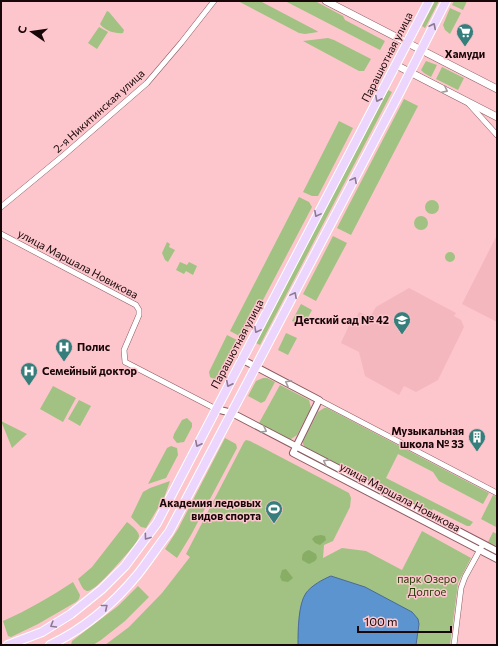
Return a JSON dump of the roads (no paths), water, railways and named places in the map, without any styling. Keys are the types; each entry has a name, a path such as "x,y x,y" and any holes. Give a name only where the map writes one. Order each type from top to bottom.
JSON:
{"main road":[{"path":"326,1 497,89"},
{"name":"Парашютная улица","path":"8,645 42,632 71,614 102,589 125,566 157,523 429,1"},
{"path":"50,645 82,626 106,607 137,574 169,532 446,1"},
{"path":"396,65 497,117"}],"street":[{"name":"2-я Никитинская улица","path":"1,207 147,83 214,1"},
{"path":"467,102 497,135"},
{"name":"улица Маршала Новикова","path":"1,234 136,305 139,310 139,315 124,350 125,362 216,409 232,413 296,446 481,547 497,559"},
{"path":"242,359 497,493"},
{"path":"296,446 319,400"},
{"name":"улица Маршала Новикова","path":"296,446 293,453 481,547 497,551"},
{"path":"454,645 461,588 465,577 481,547"}],"water":[{"path":"331,576 365,587 412,612 418,619 419,624 416,645 298,645 299,618 303,598 308,590 314,585"}],"place":[{"name":"Хамуди","path":"465,47"},
{"name":"Детский сад № 42","path":"402,335"},
{"name":"Полис","path":"64,362"},
{"name":"Семейный доктор","path":"29,386"},
{"name":"Музыкальная школа № 33","path":"477,452"},
{"name":"Академия ледовых видов спорта","path":"274,524"}],"park label":[{"name":"парк Озеро Долгое","path":"427,585"}]}
